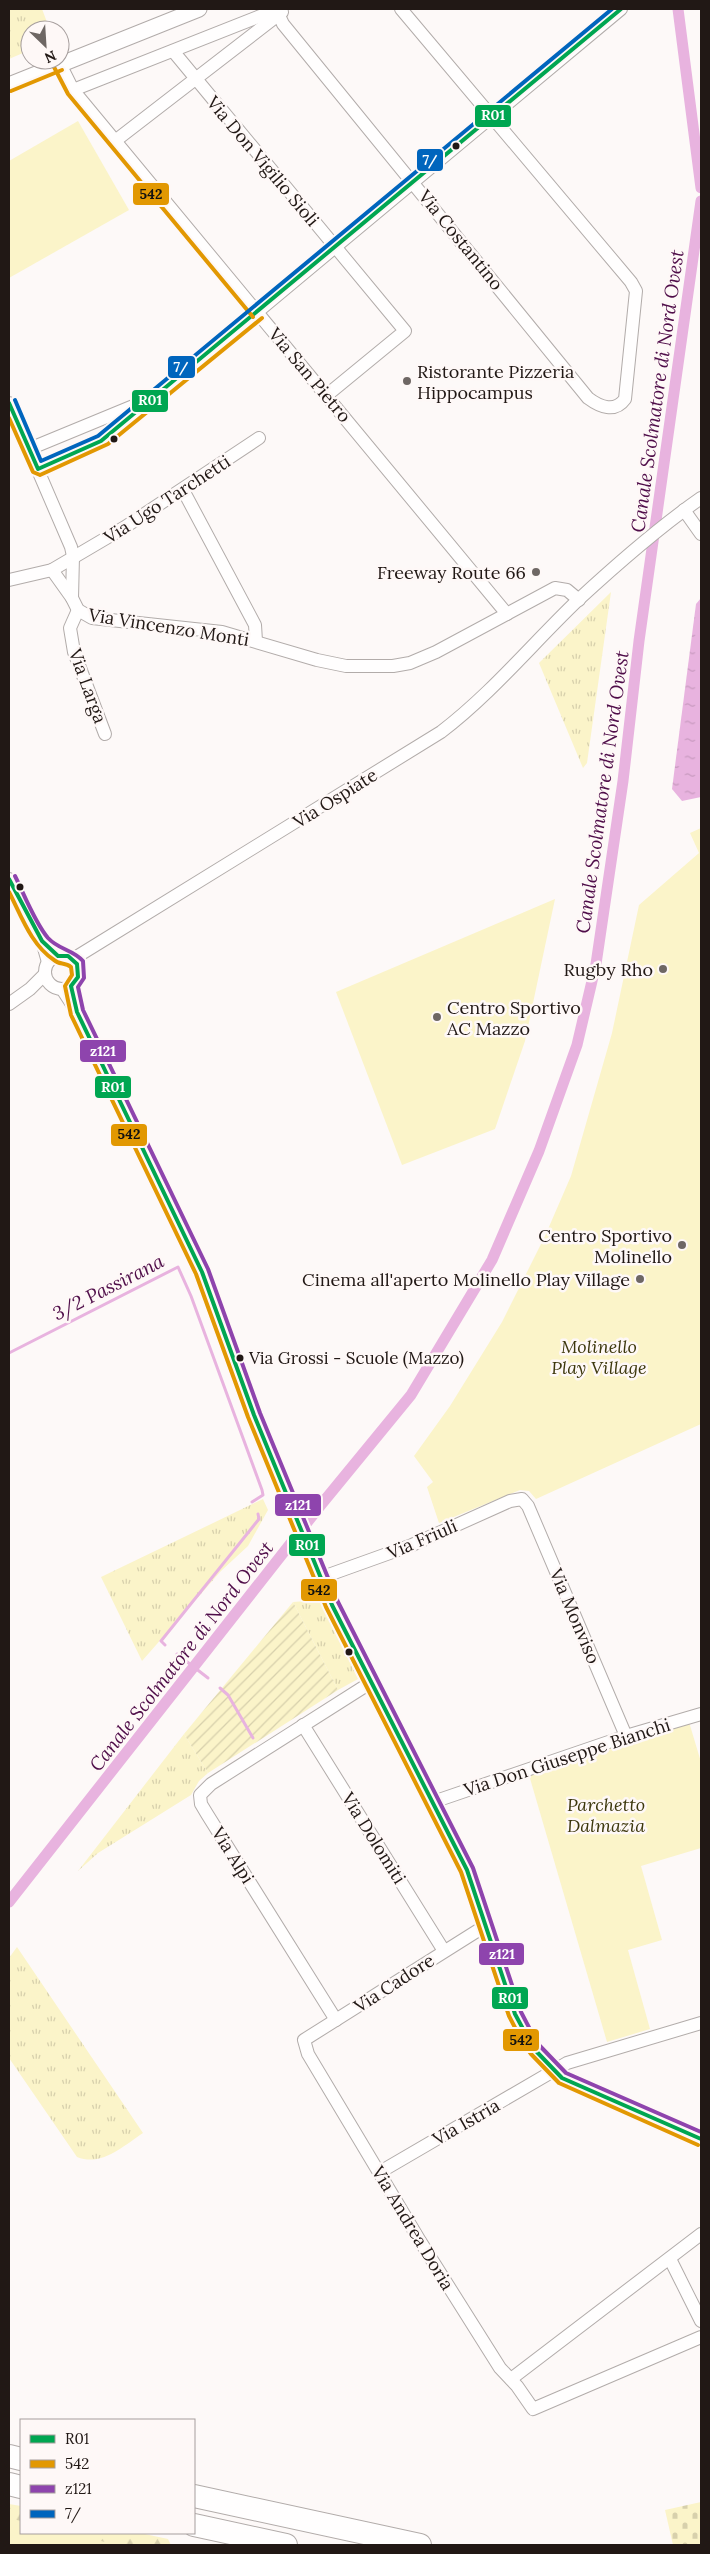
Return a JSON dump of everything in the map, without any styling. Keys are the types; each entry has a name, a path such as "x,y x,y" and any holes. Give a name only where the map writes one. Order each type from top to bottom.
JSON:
{"highway":[{"path":"195,2496 420,2545"},
{"path":"195,2525 286,2545"}],"street":[{"path":"70,60 199,9"},
{"path":"401,9 492,119"},
{"path":"38,469 101,441 492,119 622,9"},
{"path":"73,90 280,10"},
{"path":"115,141 280,10"},
{"name":"Via Costantino","path":"280,10 283,24 415,182 588,398 597,404 614,408 619,406 625,399 636,291 631,282 492,119"},
{"name":"Via Don Vigilio Sioli","path":"173,51 405,331 327,396"},
{"path":"9,85 45,70"},
{"name":"Via San Pietro","path":"63,70 73,90 507,614"},
{"path":"29,449 155,398"},
{"path":"9,403 73,556"},
{"path":"91,423 96,427 101,441"},
{"name":"Via Ugo Tarchetti","path":"52,570 73,556 106,539 183,490 259,438"},
{"path":"183,490 255,625 256,641"},
{"path":"576,603 668,522 701,498"},
{"path":"684,510 701,534"},
{"name":"Via Vincenzo Monti","path":"73,556 75,604"},
{"path":"9,580 52,570"},
{"name":"Via Vincenzo Monti","path":"52,570 75,604 88,616 108,621 222,632 332,664 359,668 393,666 422,658 561,587 567,590 576,603"},
{"name":"Via Ospiate","path":"73,960 441,732 483,696 576,603"},
{"name":"Via Larga","path":"75,604 70,628 74,652 105,734"},
{"path":"9,879 42,941 50,968 55,987 66,987 79,973 73,960 68,956 50,968 30,989 9,1004"},
{"path":"66,987 202,1272 291,1509 320,1578 370,1683 433,1802 466,1870 515,2014 535,2050 554,2072 562,2078 701,2140"},
{"name":"Via Friuli","path":"320,1578 412,1545 510,1501 522,1499"},
{"name":"Via Monviso","path":"522,1499 528,1506 626,1736"},
{"path":"303,1726 370,1683"},
{"name":"Via Don Giuseppe Bianchi","path":"433,1802 626,1736 701,1714"},
{"name":"Via Dolomiti","path":"303,1726 444,1951"},
{"name":"Via Alpi","path":"303,1726 211,1784 200,1795 207,1814 336,2020"},
{"name":"Via Cadore","path":"304,2040 485,1926"},
{"name":"Via Istria","path":"380,2172 567,2063 701,2023"},
{"name":"Via Andrea Doria","path":"304,2040 308,2054 500,2368 511,2379 533,2409 701,2338"},
{"path":"511,2379 701,2234"},
{"path":"670,2258 701,2321"}],"green space":[{"path":"9,9 42,9 46,20 20,20 20,54 9,59"},
{"path":"78,121 129,210 9,278 9,161"},
{"path":"611,592 587,763 583,768 539,663"},
{"name":"Molinello Play Village","path":"701,828 701,1424 536,1499 529,1491 520,1490 439,1523 427,1487 433,1482 414,1456 450,1406 502,1322 545,1236 571,1176 612,1033 639,905 699,853 690,833"},
{"name":"Centro Sportivo AC Mazzo","path":"555,899 525,1041 495,1129 402,1165 336,992"},
{"path":"263,1499 268,1510 248,1546 221,1571 142,1661 101,1577"},
{"path":"320,1600 358,1679 338,1690 293,1602"},
{"path":"293,1602 338,1690 208,1773 184,1734"},
{"name":"Parchetto Dalmazia","path":"689,1722 701,1762 701,1848 641,1866 662,1940 628,1950 650,2029 607,2042 529,1775"},
{"path":"184,1734 208,1773 199,1781 191,1795 98,1853 78,1871"},
{"path":"17,1947 143,2133 112,2154 95,2159 77,2157 9,2058 9,1958"},
{"path":"701,2502 701,2545 673,2545 665,2510"},
{"path":"9,2504 20,2506 20,2534 145,2534 168,2539 171,2545 9,2545"},
{"path":"9,2518 20,2521 20,2534 71,2534 118,2545 9,2545"}],"water":[{"path":"701,598 701,797 682,801 672,789 696,604"}],"waterway":[{"name":"Canale Scolmatore di Nord Ovest","path":"678,9 701,188"},
{"name":"Canale Scolmatore di Nord Ovest","path":"9,1902 320,1506 411,1395 492,1260 539,1151 577,1045 596,964 623,781 639,641 701,201"},
{"name":"3/2 Passirana","path":"9,1353 178,1267 191,1296 262,1490 263,1495 252,1502"},
{"name":"3/2 Passirana","path":"165,1645 161,1641 259,1519 258,1514"},
{"name":"3/2 Passirana","path":"177,1654 208,1678"},
{"name":"3/2 Passirana","path":"220,1688 228,1695 253,1738"}],"transit line":[{"name":"7/","path":"15,400 41,461 98,436 612,9"},
{"name":"R01","path":"9,403 38,469 101,441 621,9"},
{"name":"542","path":"56,70 68,94 253,317"},
{"name":"542","path":"11,91 62,70"},
{"name":"542","path":"9,418 33,472 40,475 108,444 262,318"},
{"name":"z121","path":"15,876 43,932 52,942 83,961 84,978 78,987 83,1010 208,1269 260,1413 338,1602 473,1868 521,2012 534,2037 566,2073 701,2132"},
{"name":"R01","path":"9,879 42,941 58,956 68,956 77,964 78,977 71,986 77,1012 202,1272 254,1415 332,1605 467,1870 515,2014 529,2040 535,2050 562,2078 701,2139"},
{"name":"542","path":"9,892 27,929 39,946 56,962 67,964 71,967 72,975 65,986 71,1015 196,1274 248,1417 326,1607 461,1872 509,2016 523,2043 559,2083 698,2145"}],"place":[{"name":"Ristorante Pizzeria Hippocampus","path":"407,381"},
{"name":"Freeway Route 66","path":"536,572"},
{"name":"Rugby Rho","path":"663,969"},
{"name":"Centro Sportivo AC Mazzo","path":"437,1017"},
{"name":"Centro Sportivo Molinello","path":"682,1245"},
{"name":"Cinema all'aperto Molinello Play Village","path":"640,1279"},
{"name":"Via Grossi - Scuole (Mazzo)","path":"240,1358"}]}
